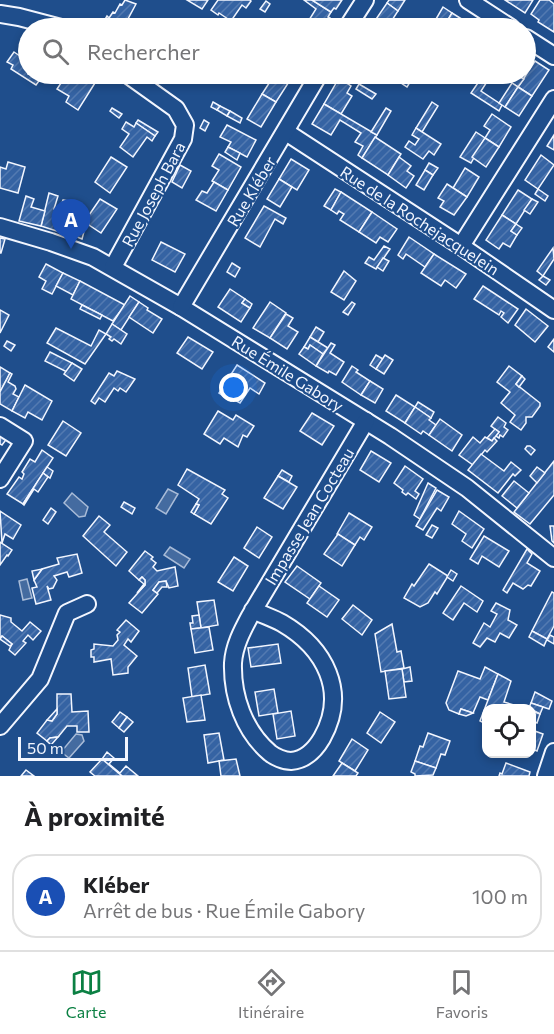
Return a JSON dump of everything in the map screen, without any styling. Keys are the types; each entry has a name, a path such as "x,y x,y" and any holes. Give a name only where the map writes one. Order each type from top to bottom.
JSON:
{"street":[{"path":"353,18 365,0"},
{"path":"468,0 496,18"},
{"path":"0,14 23,18"},
{"path":"536,45 554,56"},
{"name":"Rue Joseph Bara","path":"113,267 183,139 184,125 176,110 141,84"},
{"name":"Rue Kléber","path":"181,307 313,84"},
{"path":"461,246 554,99"},
{"name":"Rue de la Rochejacquelein","path":"286,132 461,246 554,310"},
{"name":"Rue Émile Gabory","path":"0,227 51,242 113,267 181,307 366,421 467,488 554,558"},
{"name":"Impasse Jean Cocteau","path":"253,610 282,623 299,636 318,653 328,673 334,696 329,725 307,757 289,761 274,756 250,731 242,713 235,686 233,662 239,637 253,610 366,421"},
{"path":"0,426 24,441 0,479"},
{"path":"0,726 40,679 67,613 87,604"},
{"path":"546,776 554,752"}],"water":[{"path":"168,489 178,494 166,514 156,508"},
{"path":"72,493 88,507 85,516 79,517 64,503"},
{"path":"170,547 190,559 184,568 164,555"},
{"path":"27,579 32,598 23,600 19,581"},
{"path":"76,734 82,735 84,741 69,758 61,752"}],"building":[{"path":"125,0 136,4 129,18 109,18 120,4 122,5"},
{"path":"187,0 208,0 202,9"},
{"path":"218,0 251,1 246,8 242,5 233,18 226,18 219,13 218,15 211,10"},
{"path":"304,0 312,0 331,12 328,17 330,18 310,18 316,9"},
{"path":"312,0 342,0 331,12"},
{"path":"389,0 405,0 398,11 387,3"},
{"path":"505,0 533,0 525,13"},
{"path":"540,0 549,0 554,4 554,32 538,22 539,20 531,14"},
{"path":"266,1 270,4 265,12 260,9"},
{"path":"387,3 398,11 393,18 377,18"},
{"path":"443,7 452,13 449,18 437,18"},
{"path":"452,13 460,18 449,18"},
{"path":"14,52 18,55 18,73 11,69 13,65 7,62"},
{"path":"536,62 549,70 532,96 518,87 520,84 536,84"},
{"path":"60,84 94,84 78,110 66,102 69,96 57,89"},
{"path":"268,84 288,84 276,102 262,94"},
{"path":"336,84 351,86 347,93 352,96 341,114 324,104"},
{"path":"359,84 376,94 372,99 356,89"},
{"path":"477,84 486,84 481,91 502,105 499,111 471,93"},
{"path":"511,84 518,87 505,107 499,103"},
{"path":"518,87 532,96 519,116 505,107"},
{"path":"262,94 276,102 261,127 247,119"},
{"path":"213,102 220,106 217,110 211,107"},
{"path":"432,102 438,106 422,132 416,128"},
{"path":"324,104 377,135 362,158 358,155 363,146 355,142 361,133 340,120 331,135 312,124"},
{"path":"220,106 230,111 227,116 217,110"},
{"path":"112,108 122,114 119,118 110,111"},
{"path":"386,108 391,111 377,135 371,132"},
{"path":"230,111 242,118 240,123 227,116"},
{"path":"492,114 511,127 499,147 485,138 490,130 484,126"},
{"path":"138,120 158,132 155,136 136,123"},
{"path":"204,120 209,123 205,131 200,128"},
{"path":"126,122 134,127 136,123 155,136 152,141 147,137 133,157 120,147 129,134 122,129"},
{"path":"227,125 256,140 247,157 228,147 231,142 220,137"},
{"path":"416,128 441,144 434,155 429,151 423,159 405,147 409,141 415,145 419,139 412,135"},
{"path":"476,132 485,138 471,163 460,157"},
{"path":"554,135 554,150 547,146"},
{"path":"375,137 401,154 388,175 362,158"},
{"path":"485,138 499,147 486,167 472,157"},
{"path":"228,147 240,153 237,160 225,152"},
{"path":"219,154 241,167 228,190 212,181 219,170 212,166"},
{"path":"541,155 554,165 538,189 525,180"},
{"path":"111,157 127,167 110,193 95,182"},
{"path":"399,157 411,166 407,171 414,176 406,188 388,175"},
{"path":"291,159 309,170 297,190 279,179"},
{"path":"8,162 25,167 18,193 0,188 0,167 6,169"},
{"path":"429,163 438,168 433,175 425,170"},
{"path":"180,165 191,171 182,188 172,182"},
{"path":"465,168 479,177 467,197 453,188"},
{"path":"425,170 433,175 424,190 416,185"},
{"path":"279,179 292,187 280,207 267,199"},
{"path":"214,182 228,190 216,211 196,200 202,191 207,193"},
{"path":"447,184 467,197 454,215 440,207 444,201 438,198"},
{"path":"335,189 341,192 331,210 324,206"},
{"path":"538,189 548,196 545,201 535,194"},
{"path":"518,190 532,199 516,224 502,215"},
{"path":"341,192 372,212 359,232 340,220 344,214 339,211 337,214 331,210"},
{"path":"49,193 58,196 54,209 69,213 63,233 41,226"},
{"path":"26,196 34,199 31,207 45,211 41,226 19,221"},
{"path":"100,199 117,209 101,233 89,225 87,218"},
{"path":"532,199 538,202 530,214 524,210"},
{"path":"63,200 69,201 68,208 61,206"},
{"path":"264,206 286,218 283,224 275,219 260,247 245,238"},
{"path":"69,210 78,213 76,221 80,223 77,237 63,233"},
{"path":"372,212 397,229 388,242 380,237 376,243 359,232"},
{"path":"502,215 516,224 511,231 517,235 510,247 503,243 499,249 486,240"},
{"path":"80,223 86,224 82,239 77,237"},
{"path":"516,224 522,228 517,235 511,231"},
{"path":"409,237 434,254 425,267 406,254 403,259 398,255"},
{"path":"0,238 5,239 1,253 0,253"},
{"path":"161,242 185,254 175,272 152,260"},
{"path":"384,246 390,249 376,269 365,263 369,257 374,260"},
{"path":"553,248 554,259 543,276 537,271"},
{"path":"434,254 466,274 456,288 445,280 441,286 421,273"},
{"path":"383,258 389,261 383,271 377,267"},
{"path":"232,263 240,268 235,277 227,272"},
{"path":"46,264 63,273 52,294 42,289 46,281 39,277"},
{"path":"344,271 356,281 344,300 331,292"},
{"path":"63,273 80,281 73,295 56,286"},
{"path":"543,276 550,280 546,285 539,280"},
{"path":"80,281 125,305 113,321 71,299"},
{"path":"483,286 518,309 508,323 501,317 504,313 501,311 499,315 474,299"},
{"path":"230,289 245,299 242,303 250,308 241,322 218,307"},
{"path":"130,296 139,302 121,330 112,324"},
{"path":"245,299 252,304 250,308 242,303"},
{"path":"139,302 162,319 153,333 129,317"},
{"path":"270,302 286,313 270,338 253,328"},
{"path":"352,302 355,304 348,315 343,312"},
{"path":"82,305 102,315 100,319 80,309"},
{"path":"526,309 548,326 535,342 515,325"},
{"path":"0,310 9,315 0,333"},
{"path":"286,314 293,318 288,326 298,332 287,349 270,338"},
{"path":"112,324 127,334 121,344 114,339 112,341 109,339 111,337 106,334"},
{"path":"316,327 324,332 318,342 310,337"},
{"path":"56,328 91,346 99,330 106,334 85,364 47,343"},
{"path":"188,337 213,352 202,369 177,353"},
{"path":"310,337 328,348 323,354 310,345 308,349 304,347"},
{"path":"554,339 554,352 548,347"},
{"path":"7,341 15,345 11,351 4,346"},
{"path":"331,343 335,345 330,353 344,362 336,375 316,366"},
{"path":"310,345 323,354 316,366 299,354 304,347 308,349"},
{"path":"50,352 72,363 67,372 45,361"},
{"path":"376,355 383,359 376,369 370,365"},
{"path":"385,355 393,360 384,374 376,369"},
{"path":"72,363 82,369 74,381 64,374"},
{"path":"237,365 265,383 259,394 250,388 240,403 233,399 231,401 219,393"},
{"path":"352,366 358,370 356,372 370,381 361,395 342,382"},
{"path":"509,366 522,376 516,384 540,403 532,417 526,417 526,423 521,430 510,422 515,415 501,403 510,392 497,382"},
{"path":"0,367 10,373 0,392"},
{"path":"117,371 135,379 126,392 120,388 118,391 114,388 105,402 99,398 95,404 91,401 109,373 114,376"},
{"path":"10,373 12,374 8,382 15,386 13,394 19,397 12,411 0,404 0,392"},
{"path":"522,376 525,379 519,387 516,384"},
{"path":"370,381 383,389 375,403 361,395"},
{"path":"25,385 52,401 42,420 28,412 25,418 12,411"},
{"path":"396,395 415,407 405,423 386,411"},
{"path":"418,402 434,412 431,418 415,407"},
{"path":"415,407 431,418 429,420 436,425 429,435 423,431 421,434 405,423"},
{"path":"218,411 233,420 236,415 254,426 247,437 243,435 238,447 224,438 220,444 204,434"},
{"path":"312,413 334,426 322,445 300,431"},
{"path":"498,417 506,423 504,427 508,430 503,437 500,435 499,438 496,436 499,432 491,426"},
{"path":"440,419 462,435 452,451 429,435"},
{"path":"63,421 81,433 66,456 48,445"},
{"path":"495,429 499,432 492,441 487,438"},
{"path":"0,432 8,437 2,445 0,444"},
{"path":"473,437 480,443 485,437 492,441 494,438 497,441 487,452 485,450 473,465 459,455"},
{"path":"527,446 535,450 531,455 525,449"},
{"path":"42,450 53,458 23,504 7,494 19,477 22,479 24,474 22,472 30,459 35,462"},
{"path":"371,451 391,463 379,482 360,470"},
{"path":"481,454 504,471 511,462 521,470 515,476 513,474 498,493 468,470"},
{"path":"554,461 554,495 530,524 514,512"},
{"path":"405,466 423,479 415,491 419,494 416,499 408,493 406,495 394,483"},
{"path":"47,467 53,471 50,478 43,473"},
{"path":"537,467 545,473 537,483 530,476"},
{"path":"187,469 225,490 222,494 228,498 211,524 194,514 199,505 196,504 199,499 178,485"},
{"path":"282,470 292,476 289,482 278,476"},
{"path":"43,473 48,477 38,492 34,489 24,505 23,504"},
{"path":"278,476 297,487 283,509 264,498"},
{"path":"514,481 529,493 517,508 502,496"},
{"path":"428,483 436,488 420,519 414,515"},
{"path":"437,490 449,497 441,511 437,508 423,530 416,526"},
{"path":"124,502 135,508 132,514 121,507"},
{"path":"196,504 199,505 194,514 191,512"},
{"path":"51,508 56,512 48,524 43,520"},
{"path":"0,511 21,525 13,539 5,534 2,543"},
{"path":"459,511 484,529 472,548 462,541 466,534 452,524"},
{"path":"349,513 372,527 364,540 360,537 355,545 337,534"},
{"path":"99,516 110,525 104,532 127,552 116,566 83,536"},
{"path":"432,525 438,528 432,538 426,535"},
{"path":"550,526 554,526 554,543 552,541"},
{"path":"257,527 272,537 259,558 244,548"},
{"path":"338,534 355,545 342,566 324,554"},
{"path":"484,536 509,551 499,567 482,556 478,564 470,559"},
{"path":"0,542 12,550 0,565"},
{"path":"527,549 532,554 527,563 540,571 531,586 528,585 523,589 513,583 507,593 503,590"},
{"path":"145,551 153,557 151,559 156,563 153,567 157,571 175,567 178,586 169,588 166,581 159,582 153,590 158,594 142,613 129,603 145,585 145,580 142,577 139,580 129,571"},
{"path":"77,554 82,573 69,577 67,572 54,576 57,580 53,588 49,589 47,586 51,600 36,604 32,588 37,587 34,580 42,569 59,564 57,558"},
{"path":"234,557 248,566 233,591 218,582"},
{"path":"429,564 448,576 437,594 435,592 428,603 420,607 404,598 412,584 414,586"},
{"path":"297,566 321,583 310,599 285,582"},
{"path":"42,569 34,580 32,571"},
{"path":"451,570 457,574 453,581 447,577"},
{"path":"142,577 145,585 137,593 144,584 139,580"},
{"path":"166,581 167,587 162,587 157,593 153,590 159,582"},
{"path":"319,586 339,600 327,617 307,603"},
{"path":"461,586 483,601 477,612 464,603 453,620 443,613"},
{"path":"552,592 554,593 554,626 547,639 532,631"},
{"path":"214,600 218,625 201,628 197,602"},
{"path":"496,603 510,610 508,620 517,625 509,638 500,633 495,642 487,638 480,647 473,643 484,623 490,627 497,614 491,611"},
{"path":"353,605 372,620 362,635 342,619"},
{"path":"0,615 11,618 11,622 22,631 30,622 41,631 33,640 28,635 23,641 26,643 15,655 9,650 12,644 2,636 0,639"},
{"path":"199,615 201,628 191,629 192,616"},
{"path":"126,620 139,631 131,642 128,639 124,645 137,656 128,667 128,673 113,675 111,659 94,662 91,650 94,649 94,644 113,646 120,632 117,630"},
{"path":"392,624 397,652 401,651 404,668 381,672 375,634"},
{"path":"209,627 213,650 195,653 191,629"},
{"path":"532,631 547,639 544,646 529,637"},
{"path":"550,635 554,637 554,644 547,640"},
{"path":"2,636 12,644 10,646 0,639"},
{"path":"278,644 281,663 251,667 248,648"},
{"path":"205,665 210,694 192,697 188,668"},
{"path":"410,667 412,681 404,682 402,669"},
{"path":"485,667 498,674 488,700 480,697 473,713 461,709 459,714 449,710 446,703 458,671 480,679"},
{"path":"402,669 406,697 389,699 385,671"},
{"path":"498,674 511,681 504,702 511,704 487,704"},
{"path":"274,689 278,713 259,716 255,692"},
{"path":"535,692 552,701 549,709 531,703"},
{"path":"57,694 71,694 72,712 88,711 89,732 77,732 77,726 67,726 58,737 47,741 37,733 47,720 52,721 57,714"},
{"path":"201,695 205,720 187,722 183,698"},
{"path":"536,705 543,707 540,714 536,712"},
{"path":"57,709 57,714 52,721 47,720"},
{"path":"461,709 473,713 466,716 459,714"},
{"path":"291,711 295,736 277,739 273,714"},
{"path":"120,712 127,717 119,728 112,722"},
{"path":"380,712 395,722 381,743 367,733"},
{"path":"536,712 540,714 536,723"},
{"path":"127,717 133,722 124,732 119,728"},
{"path":"536,731 543,734 536,751"},
{"path":"219,733 224,760 208,763 204,735"},
{"path":"428,733 450,741 445,755 441,754 436,768 415,761"},
{"path":"58,737 51,745 47,741 50,738"},
{"path":"352,739 368,750 355,771 339,761"},
{"path":"107,752 114,758 109,764 120,773 126,766 138,776 122,776 102,759"},
{"path":"102,759 122,776 95,776 90,772"},
{"path":"236,759 240,776 221,776 219,761"},
{"path":"415,761 436,768 433,775 415,776 411,772"},
{"path":"342,763 358,773 356,776 333,776"},
{"path":"506,763 530,772 529,776 499,776"},
{"path":"26,770 34,776 21,776"}],"place":[{"name":"Kléber","path":"71,249"}]}
